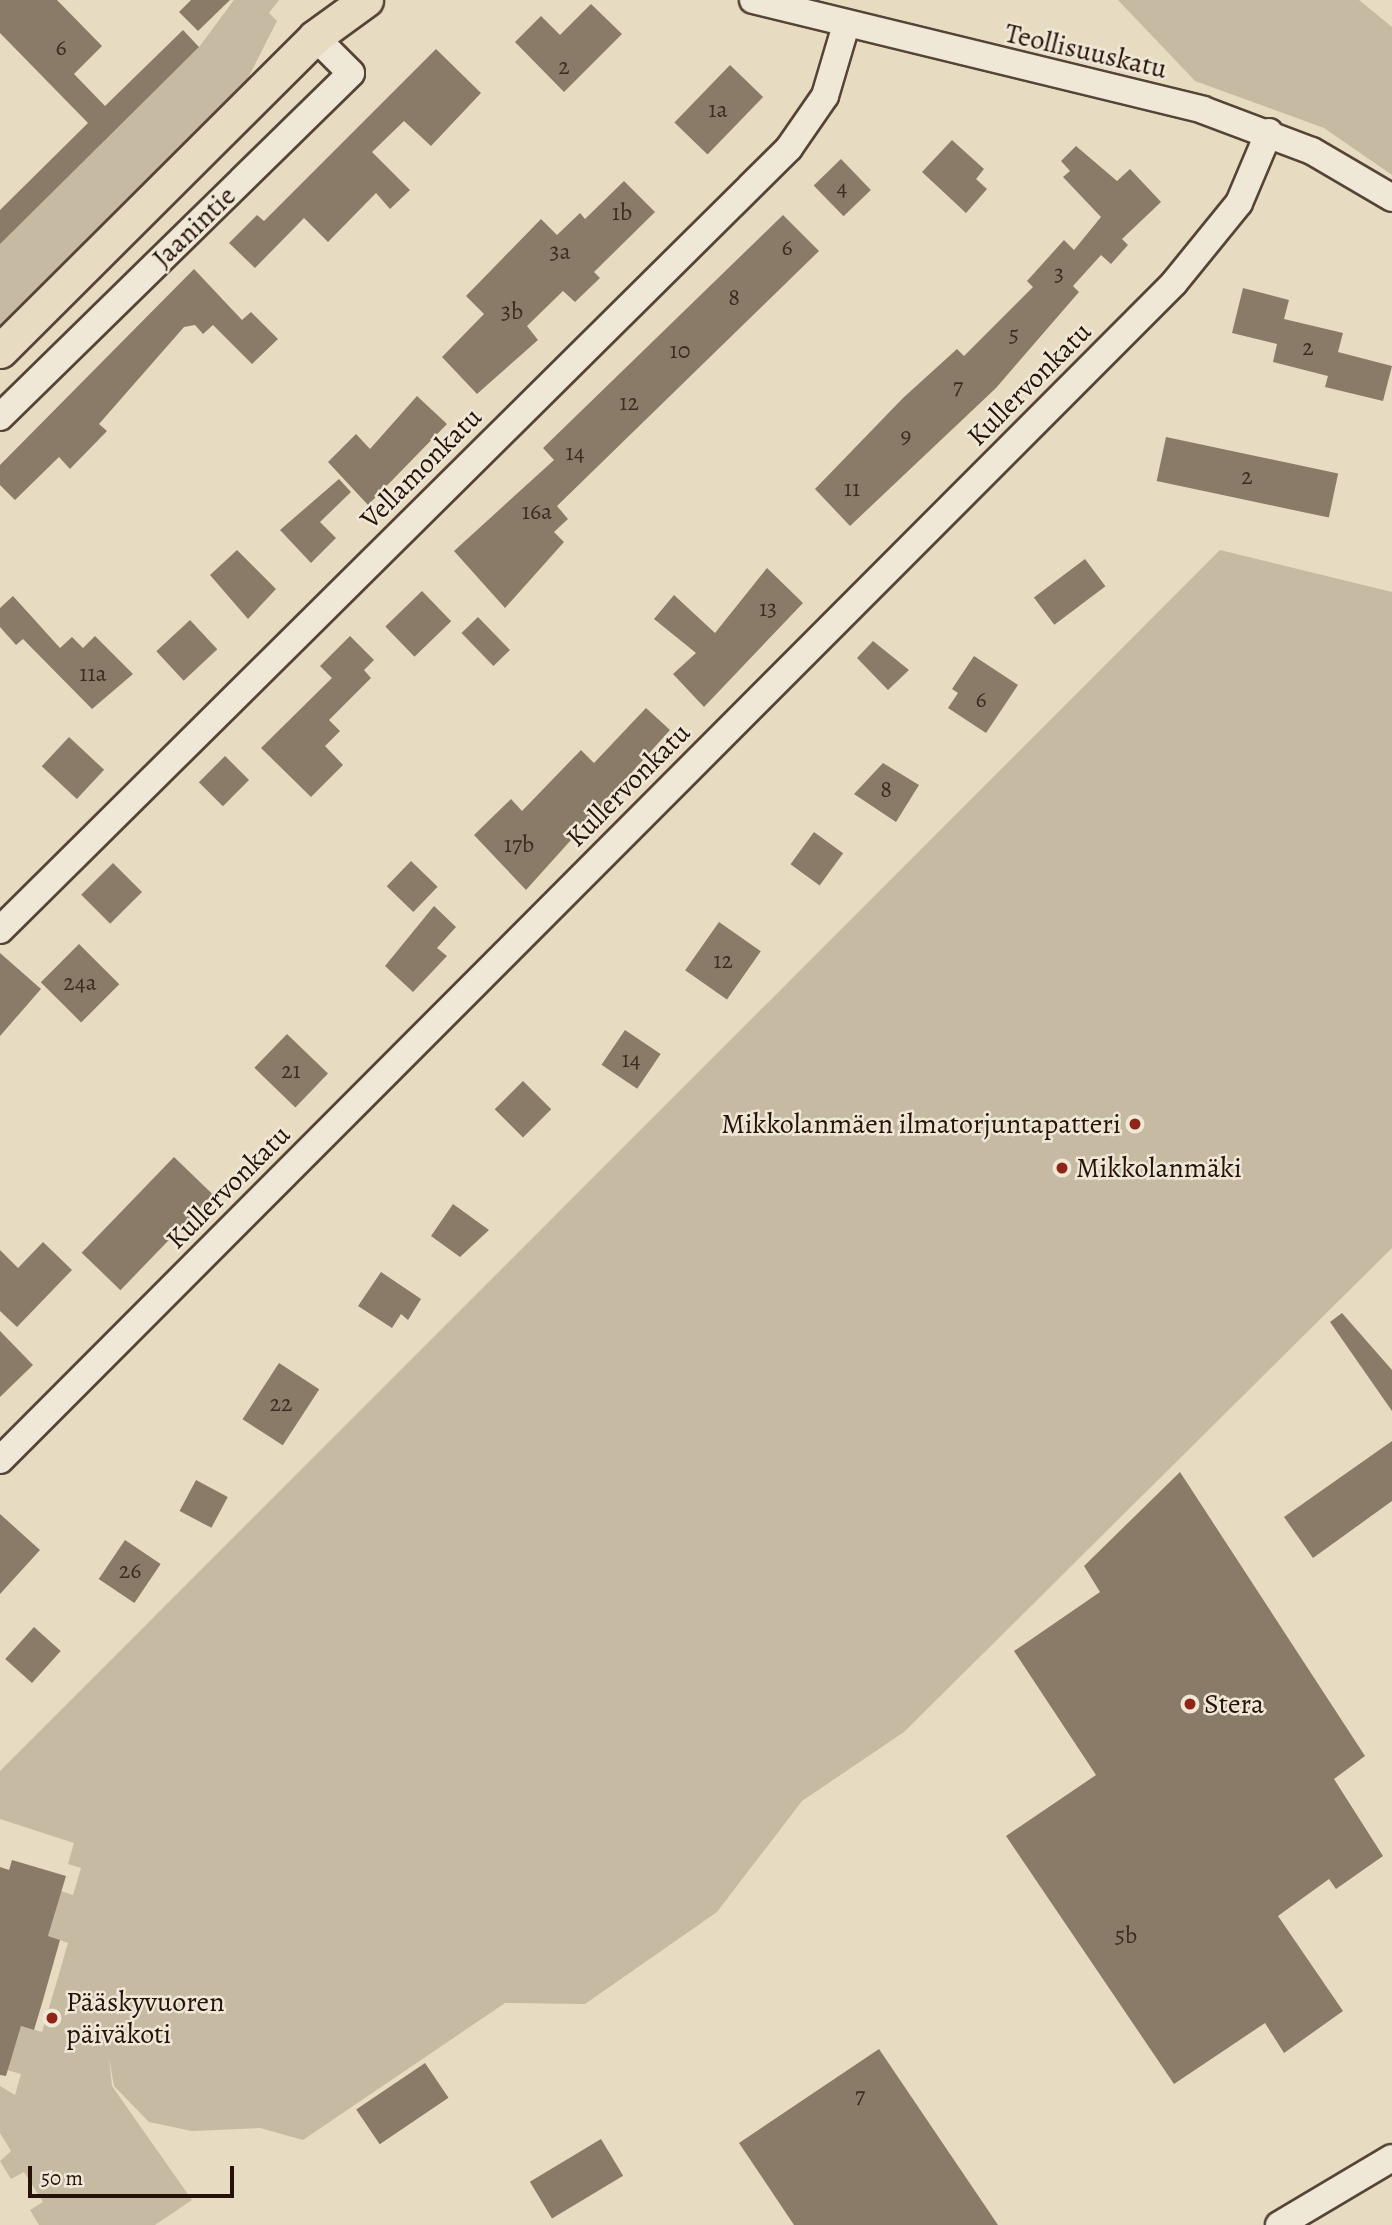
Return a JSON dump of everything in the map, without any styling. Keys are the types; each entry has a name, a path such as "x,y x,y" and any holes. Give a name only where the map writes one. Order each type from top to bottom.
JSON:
{"main road":[{"name":"Jaanintie","path":"315,37 335,0"},
{"name":"Jaanintie","path":"0,351 315,37 366,0"}],"street":[{"name":"Teollisuuskatu","path":"753,0 846,25 1203,110 1269,132 1392,198"},
{"name":"Vellamonkatu","path":"0,930 797,138 825,96 846,25"},
{"name":"Jaanintie","path":"0,417 351,73 315,37"},
{"name":"Kullervonkatu","path":"0,1460 1174,283 1239,203 1269,132"},
{"path":"1279,2225 1392,2158"}],"shaded area":[{"path":"234,0 279,0 269,13 277,21 243,88 0,330 0,242 199,47"},
{"path":"1118,0 1359,0 1392,27 1392,175 1324,128 1195,81"},
{"path":"1220,550 1392,592 1392,1248 904,1732 802,1801 717,1912 585,2004 505,2003 303,2140 260,2128 192,2131 149,2122 114,2086 109,2058 112,2086 192,2200 155,2225 39,2225 30,2210 43,2202 24,2172 11,2179 0,2161 11,2151 0,2133 0,2086 15,2095 21,2074 7,2070 21,2026 42,2032 68,1943 48,1936 61,1891 73,1895 81,1868 68,1864 74,1843 0,1819 0,1771"}],"building":[{"path":"0,0 57,0 102,46 74,74 105,106 183,30 199,47 0,244 0,210 88,123 0,33"},
{"path":"191,0 230,0 198,31 179,12"},
{"path":"591,4 622,34 564,92 515,42 541,16 560,35"},
{"path":"436,49 481,93 431,146 404,121 372,152 410,190 390,209 376,193 328,242 304,218 255,268 229,243 257,215 264,221"},
{"path":"730,65 763,97 708,155 674,123"},
{"path":"952,140 984,169 976,179 987,189 966,213 922,172"},
{"path":"1076,146 1117,181 1130,169 1161,202 1122,239 1128,245 1111,264 1101,255 1073,286 1079,292 996,388 850,526 815,489 903,398 957,349 964,356 1033,287 1027,281 1064,240 1074,250 1101,217 1063,177 1070,171 1061,161"},
{"path":"841,159 871,190 844,216 814,185"},
{"path":"624,181 655,212 594,272 600,278 575,302 563,291 527,326 538,340 477,394 442,357 484,314 466,296 541,219 557,235 580,213 585,219"},
{"path":"783,215 819,251 557,506 568,519 554,532 564,542 505,608 454,551 554,460 543,448"},
{"path":"194,269 242,320 251,312 278,339 252,364 213,325 203,334 195,325 184,327 99,424 107,431 70,469 59,457 15,500 0,485 0,465"},
{"path":"1243,288 1289,300 1284,319 1343,333 1338,352 1392,366 1383,401 1325,387 1328,376 1273,362 1277,344 1232,333"},
{"path":"417,396 447,424 368,505 328,462 356,434 370,449"},
{"path":"1166,437 1338,474 1329,518 1157,481"},
{"path":"339,479 351,492 320,522 336,538 311,563 280,530"},
{"path":"237,550 276,589 248,619 210,575"},
{"path":"1085,559 1105,586 1054,625 1034,598"},
{"path":"767,568 803,603 704,707 673,674 696,653 654,619 674,595 715,633"},
{"path":"422,591 451,621 414,657 385,626"},
{"path":"13,596 60,648 72,637 83,648 95,636 133,674 92,709 23,639 16,645 0,627 0,608"},
{"path":"478,617 510,650 493,666 461,633"},
{"path":"190,620 217,649 184,681 156,651"},
{"path":"350,636 374,660 364,670 371,678 329,720 340,731 325,746 343,765 311,797 261,748 332,678 320,666"},
{"path":"873,641 909,670 888,690 857,658"},
{"path":"974,656 1018,685 986,733 948,708 958,693 952,689"},
{"path":"646,708 670,730 526,890 474,835 511,799 522,811 581,750 594,763"},
{"path":"69,737 104,770 77,799 42,766"},
{"path":"225,756 249,780 223,806 199,782"},
{"path":"883,763 919,785 896,822 854,794"},
{"path":"814,832 843,853 820,886 790,864"},
{"path":"411,861 438,887 413,912 387,886"},
{"path":"113,863 142,892 110,924 81,895"},
{"path":"434,906 456,927 437,948 447,956 413,992 385,966"},
{"path":"719,922 761,951 727,1000 685,970"},
{"path":"79,944 119,984 81,1022 41,982"},
{"path":"0,953 41,989 0,1036"},
{"path":"625,1030 661,1054 637,1089 602,1065"},
{"path":"287,1034 328,1074 295,1107 254,1068"},
{"path":"523,1081 551,1109 523,1138 495,1109"},
{"path":"174,1157 213,1195 120,1290 82,1253"},
{"path":"453,1204 489,1230 460,1257 431,1236"},
{"path":"43,1242 72,1270 17,1327 0,1311 0,1250 18,1268"},
{"path":"381,1272 421,1299 408,1320 401,1314 392,1328 358,1306"},
{"path":"1342,1313 1392,1370 1392,1411 1330,1322"},
{"path":"0,1331 33,1365 0,1397"},
{"path":"279,1363 319,1389 283,1445 243,1419"},
{"path":"1392,1441 1392,1501 1313,1558 1284,1517"},
{"name":"Stera","path":"1180,1472 1365,1756 1334,1779 1383,1856 1336,1889 1329,1879 1278,1916 1343,2011 1284,2053 1265,2023 1174,2084 1006,1836 1096,1775 1014,1651 1100,1592 1084,1566"},
{"path":"196,1480 228,1497 211,1528 180,1511"},
{"path":"0,1514 40,1550 0,1594"},
{"path":"125,1540 161,1564 134,1603 99,1579"},
{"path":"34,1627 61,1651 32,1683 5,1659"},
{"path":"12,1860 66,1876 48,1936 60,1940 34,2030 21,2026 6,2076 0,2075 0,1867 9,1870"},
{"path":"879,2049 998,2225 794,2225 739,2143"},
{"path":"425,2063 448,2098 380,2144 356,2109"},
{"path":"601,2139 623,2176 552,2219 530,2182"}],"place":[{"name":"Mikkolanmäen ilmatorjuntapatteri","path":"1135,1124"},
{"name":"Mikkolanmäki","path":"1062,1168"},
{"name":"Stera","path":"1190,1704"},
{"name":"Pääskyvuoren päiväkoti","path":"52,2018"}]}
